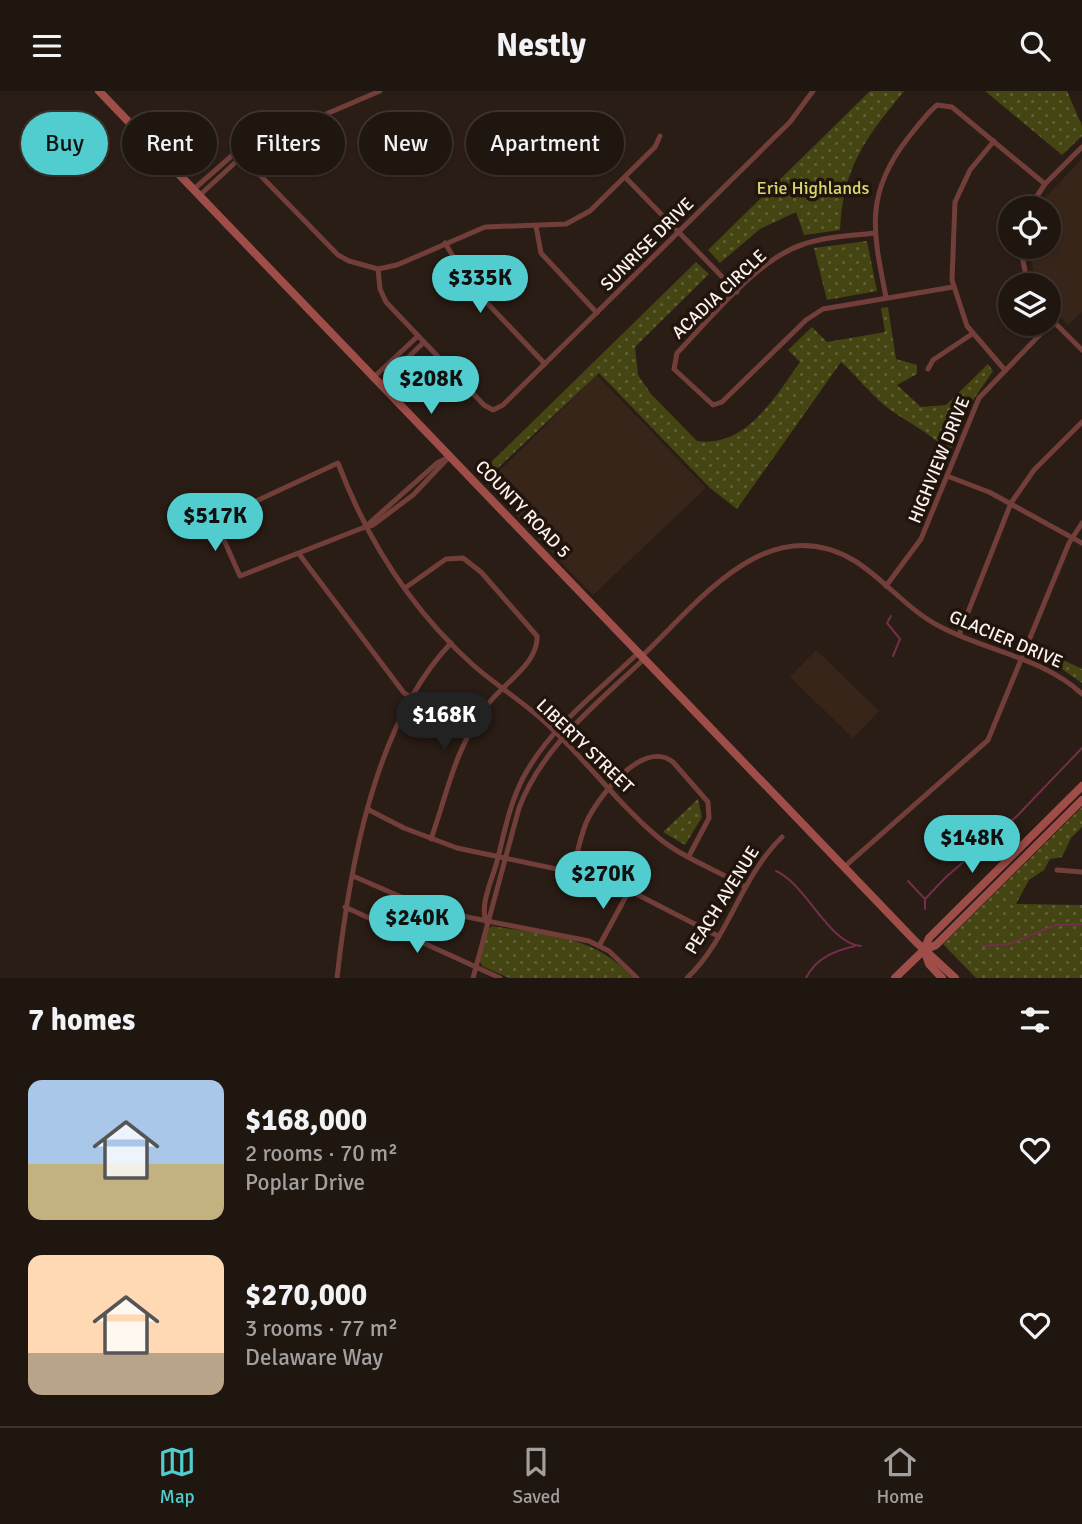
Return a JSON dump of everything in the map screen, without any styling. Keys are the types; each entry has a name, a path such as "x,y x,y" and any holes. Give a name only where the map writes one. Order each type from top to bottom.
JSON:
{"street":[{"name":"COUNTY ROAD 5","path":"99,91 923,950 955,978"},
{"path":"332,112 380,91"},
{"name":"SUNRISE DRIVE","path":"424,342 484,405 493,410 503,405 790,122 813,91"},
{"path":"886,297 874,233 875,201 886,170 932,109 942,103 947,104 1045,184"},
{"path":"260,175 338,255 378,269 397,265 485,227 555,226 577,220 655,147 660,136"},
{"path":"994,141 970,170 955,202 952,220 953,287 960,312 972,334 1004,369"},
{"path":"1037,196 1045,184 1082,147"},
{"path":"197,192 231,165"},
{"path":"625,177 737,292"},
{"path":"536,226 541,253 597,313"},
{"name":"ACADIA CIRCLE","path":"874,233 820,240 793,248 769,263 737,292 674,359 674,369 713,405 722,402 814,313 833,306 953,287"},
{"path":"446,243 471,286 545,363"},
{"path":"377,380 424,342 386,302 380,289 378,269"},
{"path":"1061,329 1082,350"},
{"path":"929,369 933,360 972,334"},
{"path":"377,380 418,336"},
{"name":"HIGHVIEW DRIVE","path":"886,586 916,549 979,398 1035,336"},
{"path":"959,635 1011,503 1034,470 1082,422"},
{"path":"411,697 404,692 299,554 365,527 437,463 450,456"},
{"name":"LIBERTY STREET","path":"299,554 240,576 215,520 338,463 365,527 405,588 451,643 501,689 556,732 658,837 744,886"},
{"path":"947,476 1011,503 1082,543"},
{"path":"844,867 988,740 1072,537 1082,523"},
{"name":"GLACIER DRIVE","path":"642,655 733,569 772,550 800,546 827,549 855,561 932,622 1059,676 1082,694"},
{"path":"405,588 446,559 455,557 471,562 537,636 532,657 501,689 468,733 455,760 431,839"},
{"path":"346,978 337,976 345,907 383,756 411,697 451,643"},
{"path":"486,922 485,906 497,858 510,811 523,778 556,732 642,655"},
{"path":"473,978 486,922 493,908 530,782 562,738 642,655"},
{"path":"573,870 586,822 610,788 644,757 660,755 673,762 705,796 710,810 689,856"},
{"path":"895,978 923,950 929,938 1082,786"},
{"path":"923,950 936,945 1082,800"},
{"path":"369,810 431,839 497,858 600,876 718,936"},
{"name":"PEACH AVENUE","path":"687,978 718,936 744,886 767,852 782,837"},
{"path":"1057,870 1082,872"},
{"path":"353,876 415,902 486,922 577,937 599,946 624,963 637,978"},
{"path":"599,946 630,889"},
{"path":"345,907 500,978"},
{"name":"COUNTY ROAD 5","path":"923,950 929,964 942,978"}],"shaded area":[{"path":"1082,159 1082,312 1068,325 1061,318 1061,273 1034,273 1030,259 1061,259 1061,196 1047,196"},
{"path":"597,375 706,488 593,595 486,484"},
{"path":"816,650 879,711 853,738 790,677"}],"green space":[{"name":"Erie Highlands","path":"870,91 904,91 858,155 846,188 840,230 804,235 796,212 760,229 720,263 708,250"},
{"path":"985,91 1067,91 1082,126 1082,136 1062,155"},
{"path":"867,241 877,291 827,300 814,248"},
{"path":"696,262 709,274 635,347 638,375 651,394 697,441 730,437 758,417 800,362 788,350 812,327 827,342 885,332 881,308 888,307 896,359 917,365 917,374 897,385 921,407 946,405 988,364 993,371 967,409 949,454 926,433 884,405 841,362 737,509 710,488 599,373 484,481 479,474"},
{"path":"1034,646 1082,669 1082,683 1059,667 1033,656"},
{"path":"698,799 702,817 685,845 663,832"},
{"path":"1082,807 1082,827 1071,838 1062,857 1050,859 1044,870 1029,880 1016,904 1082,905 1082,978 976,978 943,944"},
{"path":"492,926 550,935 585,945 618,964 633,978 509,978 482,966 480,961 488,929"}],"waterway":[{"path":"891,616 887,623 900,639 893,656"},
{"path":"925,909 925,899 946,877 1017,816 1082,748"},
{"path":"776,871 797,888 838,935 849,943 861,946"},
{"path":"908,881 924,898"},
{"path":"983,946 1009,944 1056,925 1082,924"},
{"path":"806,978 826,956 855,946"}]}
